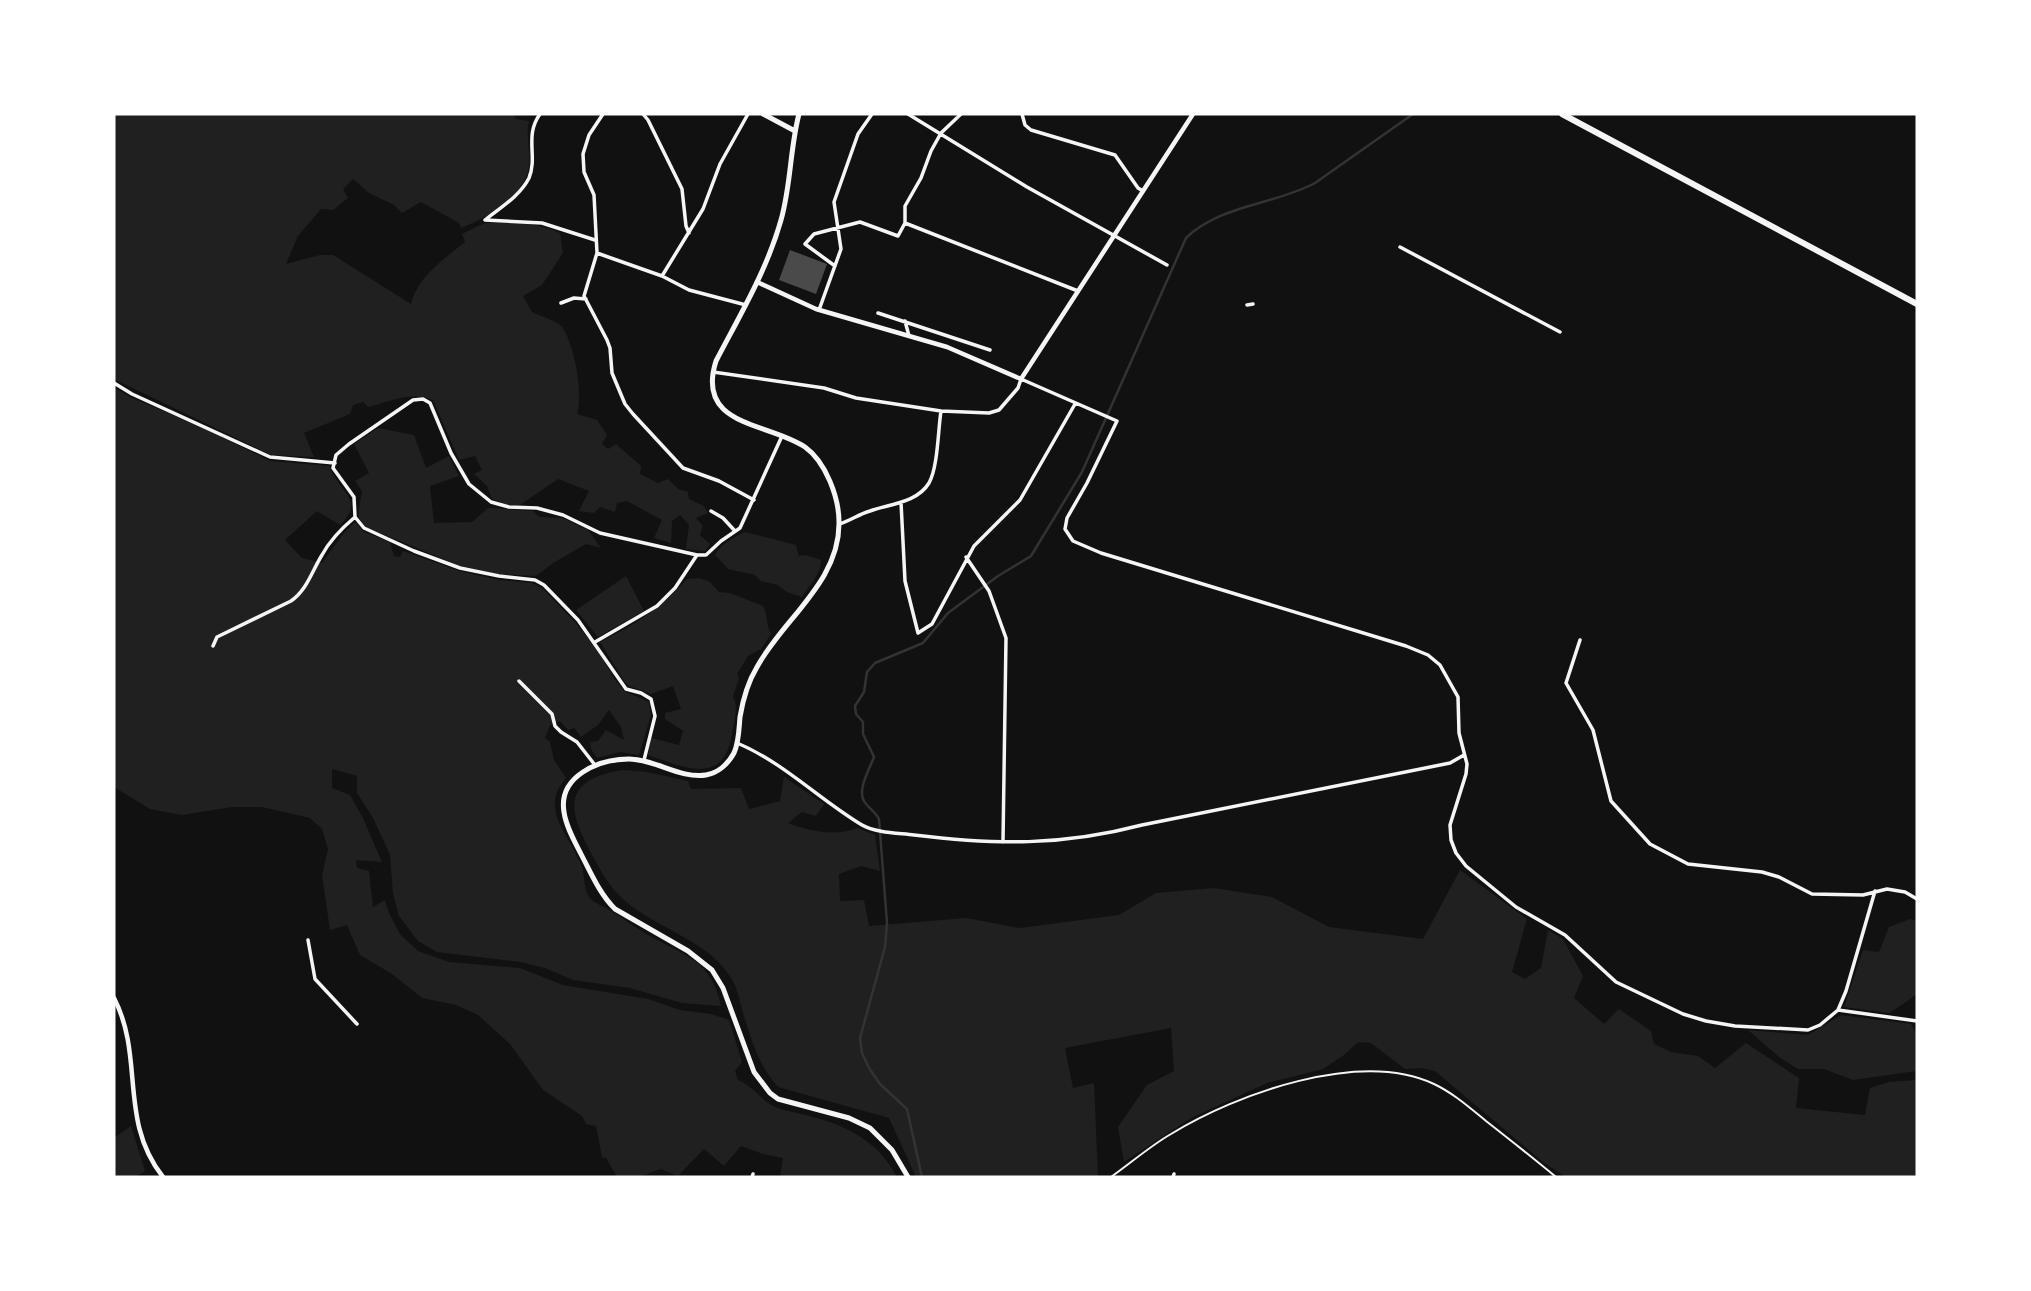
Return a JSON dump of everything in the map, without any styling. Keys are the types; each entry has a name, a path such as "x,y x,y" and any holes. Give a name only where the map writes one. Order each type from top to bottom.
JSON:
{"highway":[{"path":"1562,114 1917,304"}],"main road":[{"path":"763,114 795,131"},
{"path":"799,114 781,220 757,282 712,371 713,395 724,411 741,421 804,447 816,458 833,492 839,524 835,550 822,579 757,665 748,684 734,752 721,769 704,776 676,771 644,760 621,759 595,765 583,772 570,784 563,805 567,823 605,898 615,909 688,951 712,970 723,988 754,1072 770,1093 778,1099 849,1118 870,1128 886,1141 908,1177"}],"street":[{"path":"540,114 530,135 530,176 515,196 485,220 542,223 595,240"},
{"path":"603,114 589,135 583,154 583,172 594,195 597,253 584,296 607,340 612,373 625,404 683,468 719,481 754,500"},
{"path":"643,114 681,189 689,233"},
{"path":"662,276 703,209 720,164 748,114"},
{"path":"819,310 841,249 834,202 858,134 872,114"},
{"path":"908,114 1027,187 1167,265"},
{"path":"835,266 806,244 814,234 860,222 898,236 905,223 905,206 921,178 930,151 941,133 961,114"},
{"path":"1021,114 1022,120 1031,130 1115,155 1138,188 1143,191"},
{"path":"712,371 824,388 856,398 941,411 999,410 1018,388 1021,379 1193,114"},
{"path":"905,223 1078,291"},
{"path":"1400,247 1560,332"},
{"path":"597,253 662,276 689,290 746,304"},
{"path":"757,282 819,310 947,347 1117,421 1067,518 1065,529 1073,541 1121,559 1428,655 1440,665 1455,690 1466,774 1450,825 1451,840 1461,860 1516,907 1565,935 1616,982 1683,1014 1706,1021 1735,1026 1808,1030 1820,1025 1838,1010 1875,891"},
{"path":"561,303 574,298 586,299"},
{"path":"1247,305 1253,304"},
{"path":"878,313 990,350"},
{"path":"905,321 909,336"},
{"path":"114,383 132,394 270,457 335,463"},
{"path":"644,760 655,716 651,699 626,689 578,620 544,586 535,580 460,568 364,528 355,517 354,497 334,468 336,455 374,425 413,400 423,399 430,403 451,453 469,484 491,502 509,507 537,508 562,515 600,533 706,555 740,528 782,436"},
{"path":"901,502 905,581 918,633 932,624 974,546 1020,500 1075,404"},
{"path":"839,524 868,511 901,502 915,495 929,482 941,411"},
{"path":"711,511 734,531"},
{"path":"213,646 217,637 300,595 338,531 355,517"},
{"path":"595,642 657,606 675,588 697,555"},
{"path":"966,557 988,590 1006,638 1003,842"},
{"path":"1580,640 1566,683 1593,730 1611,801 1650,844 1688,864 1762,872 1779,877 1812,894 1863,895 1887,889 1905,892 1917,899"},
{"path":"519,681 552,714 555,726 577,742 595,765"},
{"path":"737,743 865,827 968,841 1003,842 1051,842 1102,836 1142,825 1450,763 1464,755"},
{"path":"309,940 315,979 357,1024"},
{"path":"114,998 125,1023 128,1038 139,1133 147,1154 163,1177"},
{"path":"1838,1010 1917,1021"}],"path":[{"path":"1111,1177 1176,1131 1262,1091 1311,1078 1366,1071 1403,1075 1432,1083 1459,1100 1556,1177"}],"shaded area":[{"path":"114,114 514,114 516,119 529,121 529,165 524,181 518,191 501,207 481,219 461,228 459,223 421,202 402,213 394,205 369,193 353,179 343,189 348,198 333,210 321,209 298,236 286,264 320,255 333,255 411,304 425,277 465,242 462,234 475,227 488,223 516,222 560,233 563,253 542,285 523,296 532,312 552,320 562,327 567,335 578,382 577,414 597,420 607,435 602,444 608,449 616,444 641,466 640,474 658,483 668,479 678,489 688,492 689,499 704,506 708,513 696,518 703,526 700,535 710,544 705,551 686,549 689,525 680,515 672,521 671,543 654,538 662,520 627,501 617,503 615,512 600,507 594,513 579,511 589,491 558,479 520,505 508,505 492,499 487,486 474,474 482,470 475,456 459,460 433,400 425,397 401,398 368,407 363,402 353,405 350,414 304,433 314,457 271,455 114,379"},
{"path":"114,387 130,397 201,427 270,461 330,466 351,502 351,508 340,525 317,511 285,540 302,558 322,563 355,522 364,532 390,542 394,556 400,557 403,551 459,571 499,580 532,583 542,588 599,652 624,691 649,702 651,715 639,755 620,752 597,758 591,749 590,742 598,741 606,730 624,740 621,727 609,710 598,725 581,737 574,728 568,730 560,721 550,725 545,738 550,742 554,760 566,778 558,789 556,811 581,865 587,892 596,903 697,962 711,979 721,1006 682,1003 630,988 573,980 545,968 521,962 437,952 418,941 399,916 393,894 390,855 373,818 357,793 357,776 332,769 332,788 350,795 382,862 356,860 357,868 369,871 373,907 385,900 400,934 418,951 449,962 520,968 563,985 648,999 680,1010 711,1014 729,1020 742,1062 735,1071 738,1080 773,1106 824,1120 861,1137 881,1154 897,1177 780,1177 783,1158 741,1146 724,1166 704,1149 678,1176 661,1169 639,1177 617,1177 606,1158 602,1157 596,1126 586,1124 582,1116 543,1090 510,1044 478,1015 456,1005 422,998 392,974 360,955 347,925 330,930 322,875 328,849 322,829 310,818 262,807 232,807 182,815 150,809 114,787"},
{"path":"378,428 414,435 426,468 449,456 459,476 430,486 434,523 472,522 488,508 533,511 540,517 562,518 588,530 601,548 586,544 536,576 498,574 460,566 366,527 358,516 362,491 355,481 369,473 354,444"},
{"path":"745,532 796,545 799,556 806,555 821,560 817,575 802,597 787,592 778,585 761,581 755,575 728,569 715,555 724,544"},
{"path":"626,576 644,611 598,637 576,610"},
{"path":"699,578 710,582 719,592 730,593 763,606 771,634 761,649 748,656 737,674 739,679 733,696 736,715 728,751 711,767 700,769 688,768 648,755 651,738 679,745 683,731 665,719 665,713 681,709 673,686 651,694 629,686 600,642 647,615 687,579"},
{"path":"623,770 688,781 691,789 741,788 749,809 780,801 784,777 824,804 816,816 802,812 788,823 822,832 857,828 875,835 880,871 861,866 839,874 840,901 864,900 869,926 966,918 1020,928 1119,915 1156,893 1214,888 1272,897 1329,927 1423,939 1460,870 1527,919 1512,972 1525,979 1541,968 1548,930 1563,939 1583,976 1574,998 1604,1024 1619,1009 1651,1031 1654,1044 1671,1052 1698,1056 1715,1068 1746,1043 1799,1078 1796,1108 1865,1115 1870,1088 1889,1082 1917,1080 1917,1177 1566,1177 1543,1162 1435,1071 1405,1069 1371,1043 1358,1042 1323,1069 1267,1083 1191,1118 1124,1162 1118,1127 1147,1085 1174,1071 1171,1028 1065,1048 1073,1088 1094,1083 1098,1177 916,1177 889,1118 778,1087 759,1059 736,987 723,967 697,945 636,909 609,883 582,835 574,808 581,787 590,780"},
{"path":"1910,919 1917,921 1917,994 1890,1013 1844,1007 1863,950 1879,952 1889,927"},
{"path":"1841,1015 1911,1024 1917,1035 1917,1071 1853,1080 1824,1069 1798,1069 1779,1057 1748,1030 1808,1035"},
{"path":"131,1126 145,1171 135,1177 114,1177 114,1138"}],"building":[{"path":"790,250 827,264 816,294 779,280"}],"waterway":[{"path":"922,1177 907,1109 880,1084 869,1068 862,1053 860,1038 885,947 887,923 879,819 862,796 863,785 874,757 863,734 863,722 856,714 855,706 864,692 867,672 875,663 923,643 948,613 998,576 1031,556 1082,472 1186,238 1200,227 1231,212 1315,183 1413,114"}]}
